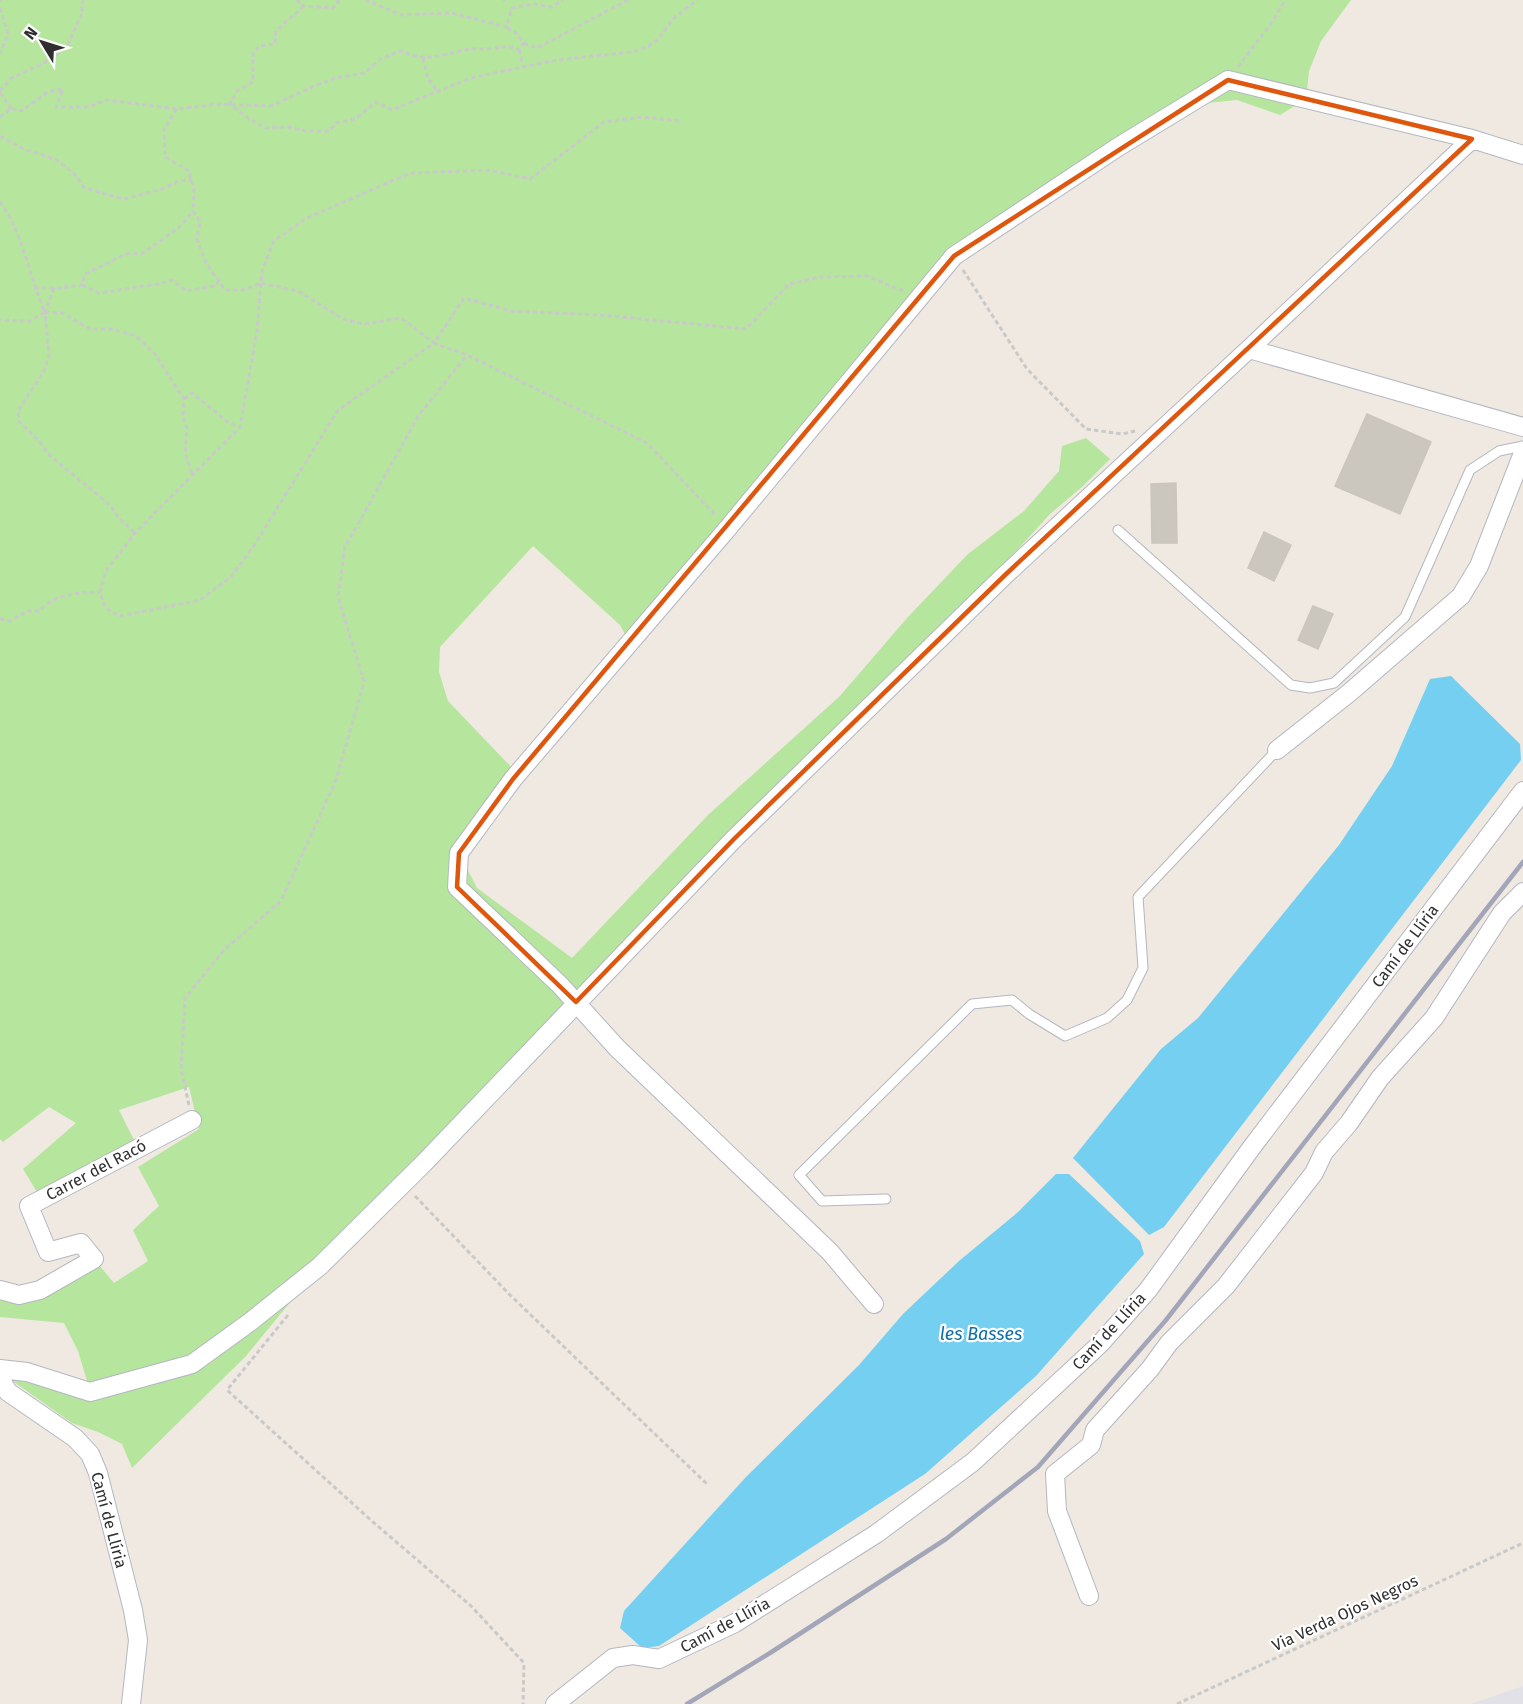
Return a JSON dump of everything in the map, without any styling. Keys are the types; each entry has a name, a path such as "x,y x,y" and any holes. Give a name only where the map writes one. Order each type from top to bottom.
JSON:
{"street":[{"path":"874,1304 830,1252 617,1048 576,1002 457,887 459,853 513,779 728,528 954,256 1118,147 1228,80 1472,140 1523,155"},
{"path":"0,1369 27,1372 90,1392 192,1364 250,1322 320,1266 403,1184 734,839 1004,576 1472,140"},
{"path":"1249,350 1523,427"},
{"path":"1277,750 1349,693 1461,596 1479,566 1523,453"},
{"name":"Camí de Llíria","path":"555,1704 613,1658 633,1655 659,1659 735,1623 876,1534 973,1462 1099,1345 1148,1290 1252,1147 1523,791"},
{"path":"1089,1596 1057,1511 1055,1474 1091,1445 1095,1430 1150,1369 1169,1343 1226,1286 1314,1173 1324,1152 1349,1123 1380,1078 1434,1018 1502,914 1523,892"},
{"name":"Carrer del Racó","path":"0,1290 19,1295 40,1290 94,1259 81,1243 48,1252 29,1206 192,1120"},
{"name":"Camí de Llíria","path":"0,1378 8,1392 75,1438 90,1454 98,1473 134,1610 138,1640 131,1704"}],"lane":[{"path":"1118,530 1291,686 1310,688 1334,683 1405,617 1470,470 1499,451 1523,446"},
{"path":"886,1199 822,1201 799,1175 972,1004 1012,1000 1029,1014 1065,1036 1107,1018 1127,1000 1143,968 1138,897 1277,750"}],"path":[{"path":"83,0 81,16 68,44 54,58 12,78 0,92 11,108 21,111 48,92 63,89 56,107 89,107 106,100 177,109 230,104 271,106 336,78 364,73 382,58 401,51 415,57 429,58 475,48 514,47 519,50 523,66"},
{"path":"296,0 304,6 333,8 339,0"},
{"path":"544,6 550,0"},
{"path":"506,27 512,8 533,4 552,7 563,0"},
{"path":"368,1 402,15 451,13 506,27 516,33 524,44 537,48 628,0"},
{"path":"230,104 266,128 288,127 306,131 329,131 336,123 355,119 376,102 392,110 471,78 556,60 632,52 649,46 658,39 674,19 697,0"},
{"path":"1228,80 1270,25 1285,0"},
{"path":"230,104 237,91 253,82 253,54 259,46 275,44 276,31 304,6"},
{"path":"0,8 8,34 0,54"},
{"path":"519,50 524,44"},
{"path":"423,58 428,78 437,92"},
{"path":"0,117 11,108"},
{"path":"82,285 85,274 126,254 143,253 182,226 193,211 194,188 188,170 165,157 164,129 177,109"},
{"path":"679,121 642,117 604,122 530,179 489,170 410,173 305,219 274,241 262,270 257,332 240,428 135,533 106,571 100,592 105,608 120,616 200,600 231,578 255,544 338,410 434,343 464,298 511,311 600,315 746,329 789,284 820,277 867,276 898,287 917,300"},
{"path":"0,136 57,160 74,174 85,188 124,199 162,189 179,181 192,180"},
{"path":"0,202 15,230 34,288 45,312 49,355 44,371 18,411 19,421 40,442 48,454 110,505 119,518 135,533"},
{"path":"193,211 200,221 197,239 206,263 225,290 243,290 261,283 298,291 343,319 364,324 401,318 434,343 467,355 646,443 728,528"},
{"path":"954,256 1026,369 1086,429 1122,434 1141,430"},
{"path":"34,288 82,285 99,293 172,280 186,291 214,286 218,282"},
{"path":"45,312 54,288"},
{"path":"0,320 30,321 45,312 62,314 90,329 112,329 136,336 154,353 184,399 183,417 187,429 185,452 193,475"},
{"path":"192,1120 181,1069 185,998 224,950 281,901 336,780 364,682 338,597 345,547 419,415 467,355"},
{"path":"184,399 192,393 230,423 240,428"},
{"path":"0,619 10,621 28,611 39,611 46,604 70,593 100,592"},
{"path":"403,1184 510,1295 707,1484"},
{"path":"293,1309 227,1390 373,1522 471,1605 524,1663 523,1704"},
{"name":"Via Verda Ojos Negros","path":"1177,1704 1523,1543"}],"highlighted area":[{"path":"1228,80 1472,139 1004,576 734,839 576,1002 457,887 459,853 513,779 954,256"}],"shaded area":[{"path":"1523,1686 1523,1704 1471,1704"}],"green space":[{"path":"0,0 1351,0 1321,41 1309,71 1306,99 1280,115 1237,100 1187,105 954,256 630,643 620,625 533,546 440,647 439,672 448,701 514,770 459,853 477,888 572,958 708,815 840,696 907,618 968,554 1024,511 1059,471 1062,446 1086,438 1110,459 1050,514 997,572 320,1266 246,1356 132,1468 122,1444 72,1423 0,1372 90,1391 78,1351 64,1323 0,1317 0,1290 19,1295 94,1259 114,1283 148,1261 133,1230 159,1206 138,1167 199,1129 189,1087 119,1110 135,1142 37,1192 23,1169 76,1123 49,1107 3,1142 0,1139"}],"water":[{"path":"1451,676 1520,744 1521,760 1164,1227 1149,1235 1073,1158 1161,1049 1198,1018 1339,845 1392,766 1430,679"},
{"name":"les Basses","path":"1056,1174 1069,1174 1140,1241 1144,1254 1036,1376 925,1474 659,1646 642,1648 620,1628 624,1611 746,1477 859,1365 903,1314 959,1261 1017,1213"}],"building":[{"path":"1367,414 1431,442 1400,514 1335,486"},
{"path":"1176,483 1177,543 1152,543 1151,484"},
{"path":"1264,532 1291,545 1274,581 1248,568"},
{"path":"1313,606 1333,614 1318,649 1298,640"}],"railway":[{"path":"687,1704 946,1539 1038,1467 1166,1320 1523,862"}]}
